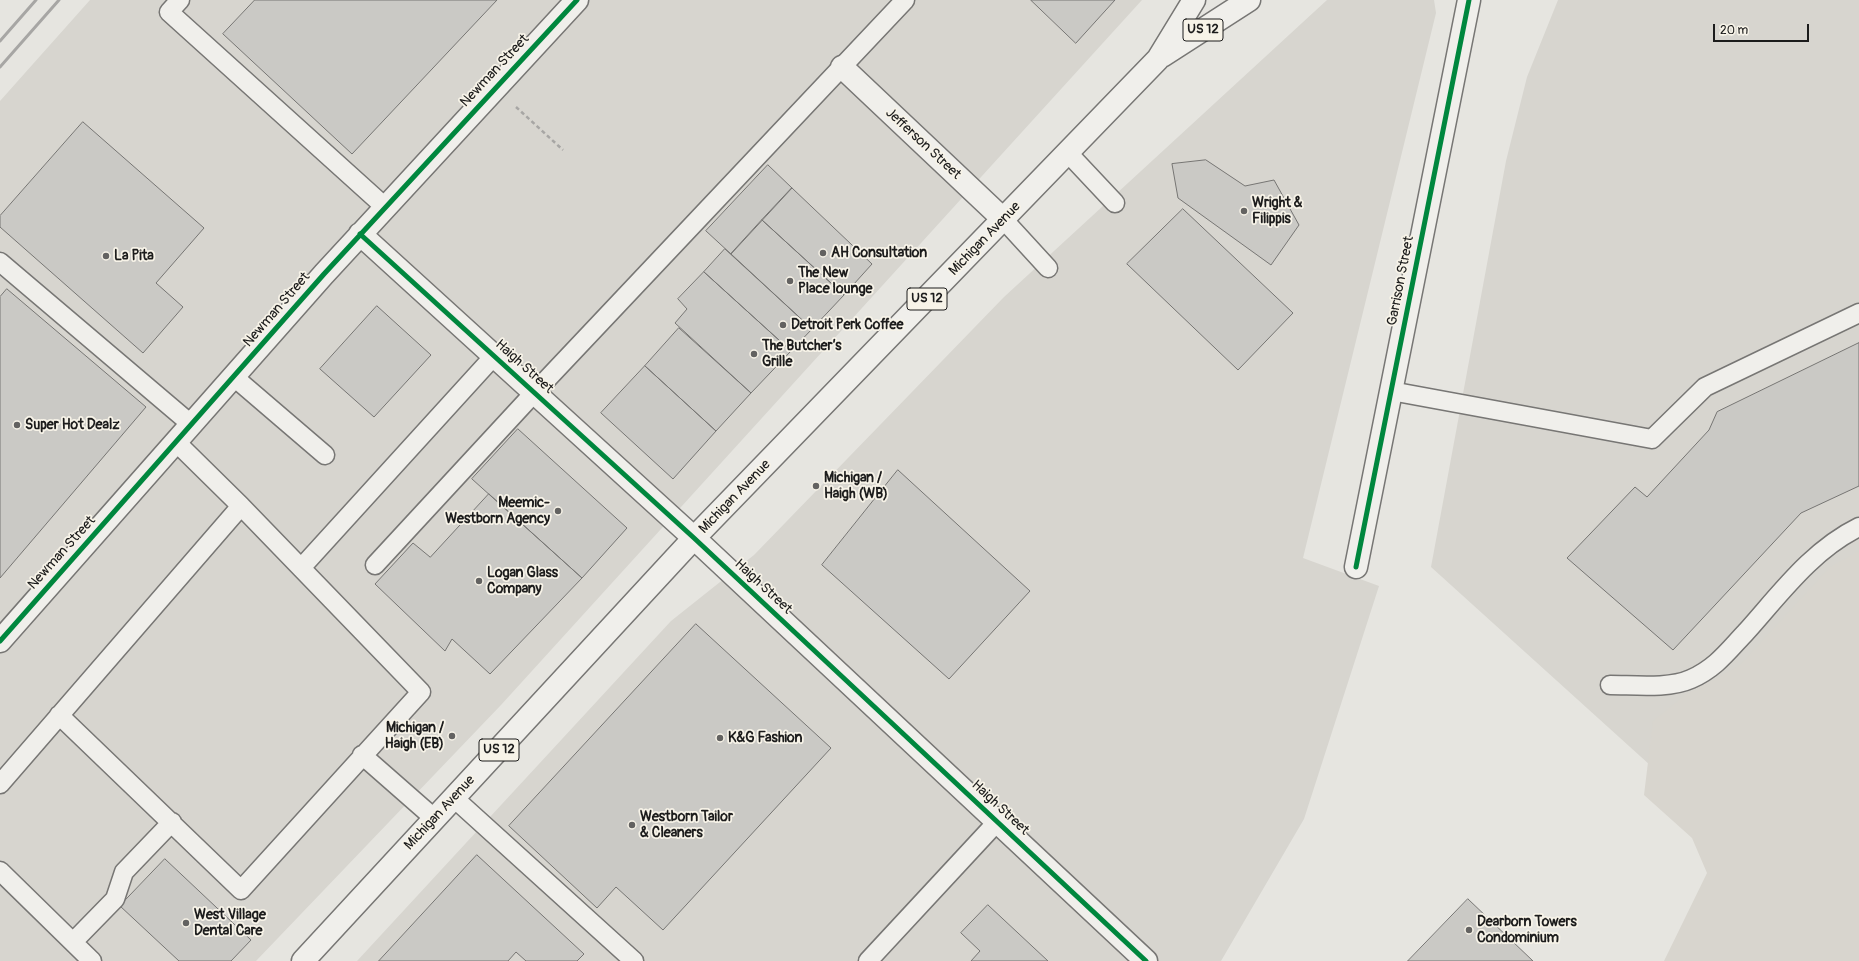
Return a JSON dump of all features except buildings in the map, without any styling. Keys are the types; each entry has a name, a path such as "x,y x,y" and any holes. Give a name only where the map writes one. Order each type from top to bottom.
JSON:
{"street":[{"name":"Newman Street","path":"0,641 360,234 577,0"},
{"name":"Michigan Avenue","path":"303,961 436,819 694,538 1004,220 1158,59 1194,0"},
{"name":"Michigan Avenue","path":"1158,59 1249,0"},
{"name":"Garrison Street","path":"1356,567 1469,0"},
{"name":"Jefferson Street","path":"842,67 1004,220"},
{"name":"Haigh Street","path":"360,234 694,538 1146,961"}],"lane":[{"path":"180,0 169,12 385,207"},
{"path":"375,565 534,392 905,0"},
{"path":"1068,153 1115,203"},
{"path":"1004,220 1048,268"},
{"path":"0,262 192,425"},
{"path":"1391,391 1652,439 1706,387 1859,313"},
{"path":"301,568 494,356"},
{"path":"234,377 326,455"},
{"path":"60,716 172,822 241,890 362,755 421,692 241,506 176,442"},
{"path":"0,784 241,506"},
{"path":"1610,685 1665,684 1690,680 1715,666 1810,561 1845,534 1859,527"},
{"path":"362,755 436,819"},
{"path":"454,798 634,961"},
{"path":"73,942 115,899 124,872 172,822"},
{"path":"868,961 997,822"},
{"path":"0,871 92,961"}],"path":[{"path":"514,104 563,150"}],"shaded area":[{"path":"90,0 1142,0 501,705 256,961 0,961 0,101"},
{"path":"1327,0 1434,0 1436,13 1303,558 1379,586 1304,819 1221,961 357,961 671,621 754,555 1004,297"},
{"path":"1558,0 1859,0 1859,567 1661,775 1431,567 1506,161 1527,77"},
{"path":"1859,551 1859,961 1664,961 1707,873 1692,838 1644,795 1653,721 1685,695 1739,666 1830,567"}],"railway":[{"path":"0,41 36,0"},
{"path":"0,67 59,0"}],"cycle path":[{"path":"0,641 324,274 577,0"},
{"path":"1356,567 1469,0"},
{"path":"360,234 694,538 1146,961"}],"place":[{"name":"Wright & Filippis","path":"1244,211"},
{"name":"AH Consultation","path":"823,253"},
{"name":"La Pita","path":"106,256"},
{"name":"The New Place lounge","path":"790,281"},
{"name":"Detroit Perk Coffee","path":"783,325"},
{"name":"The Butcher’s Grille","path":"754,354"},
{"name":"Super Hot Dealz","path":"17,425"},
{"name":"Michigan / Haigh (WB)","path":"816,486"},
{"name":"Meemic- Westborn Agency","path":"558,511"},
{"name":"Logan Glass Company","path":"479,581"},
{"name":"Michigan / Haigh (EB)","path":"452,736"},
{"name":"K&G Fashion","path":"720,738"},
{"name":"Westborn Tailor & Cleaners","path":"632,825"},
{"name":"West Village Dental Care","path":"186,923"},
{"name":"Dearborn Towers Condominium","path":"1469,930"}]}
